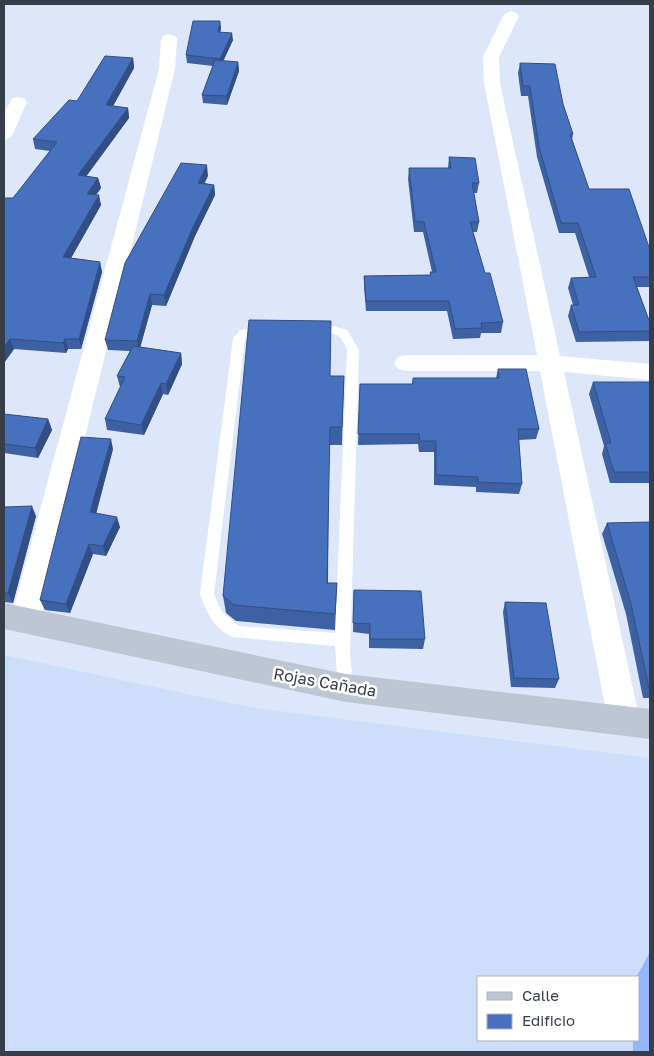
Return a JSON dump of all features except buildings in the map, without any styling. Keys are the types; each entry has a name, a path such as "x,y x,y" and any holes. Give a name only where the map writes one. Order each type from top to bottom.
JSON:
{"main road":[{"name":"Rojas Cañada","path":"14,618 346,688 637,722"}],"street":[{"path":"511,16 491,57 492,82 550,363 637,722"},
{"path":"14,618 167,69 169,39"},
{"path":"4,134 18,102"},
{"path":"406,363 550,363 650,372"}],"lane":[{"path":"282,330 254,331 244,333 238,338 207,594 214,612 223,626 237,632 344,640"},
{"path":"301,330 338,330 350,338 353,350 342,655 346,688"}],"shaded area":[{"path":"4,655 249,707 650,758 650,1052 4,1052"}],"water":[{"path":"650,952 650,1052 633,1052 633,1041 639,1041 639,976 637,976"}]}
